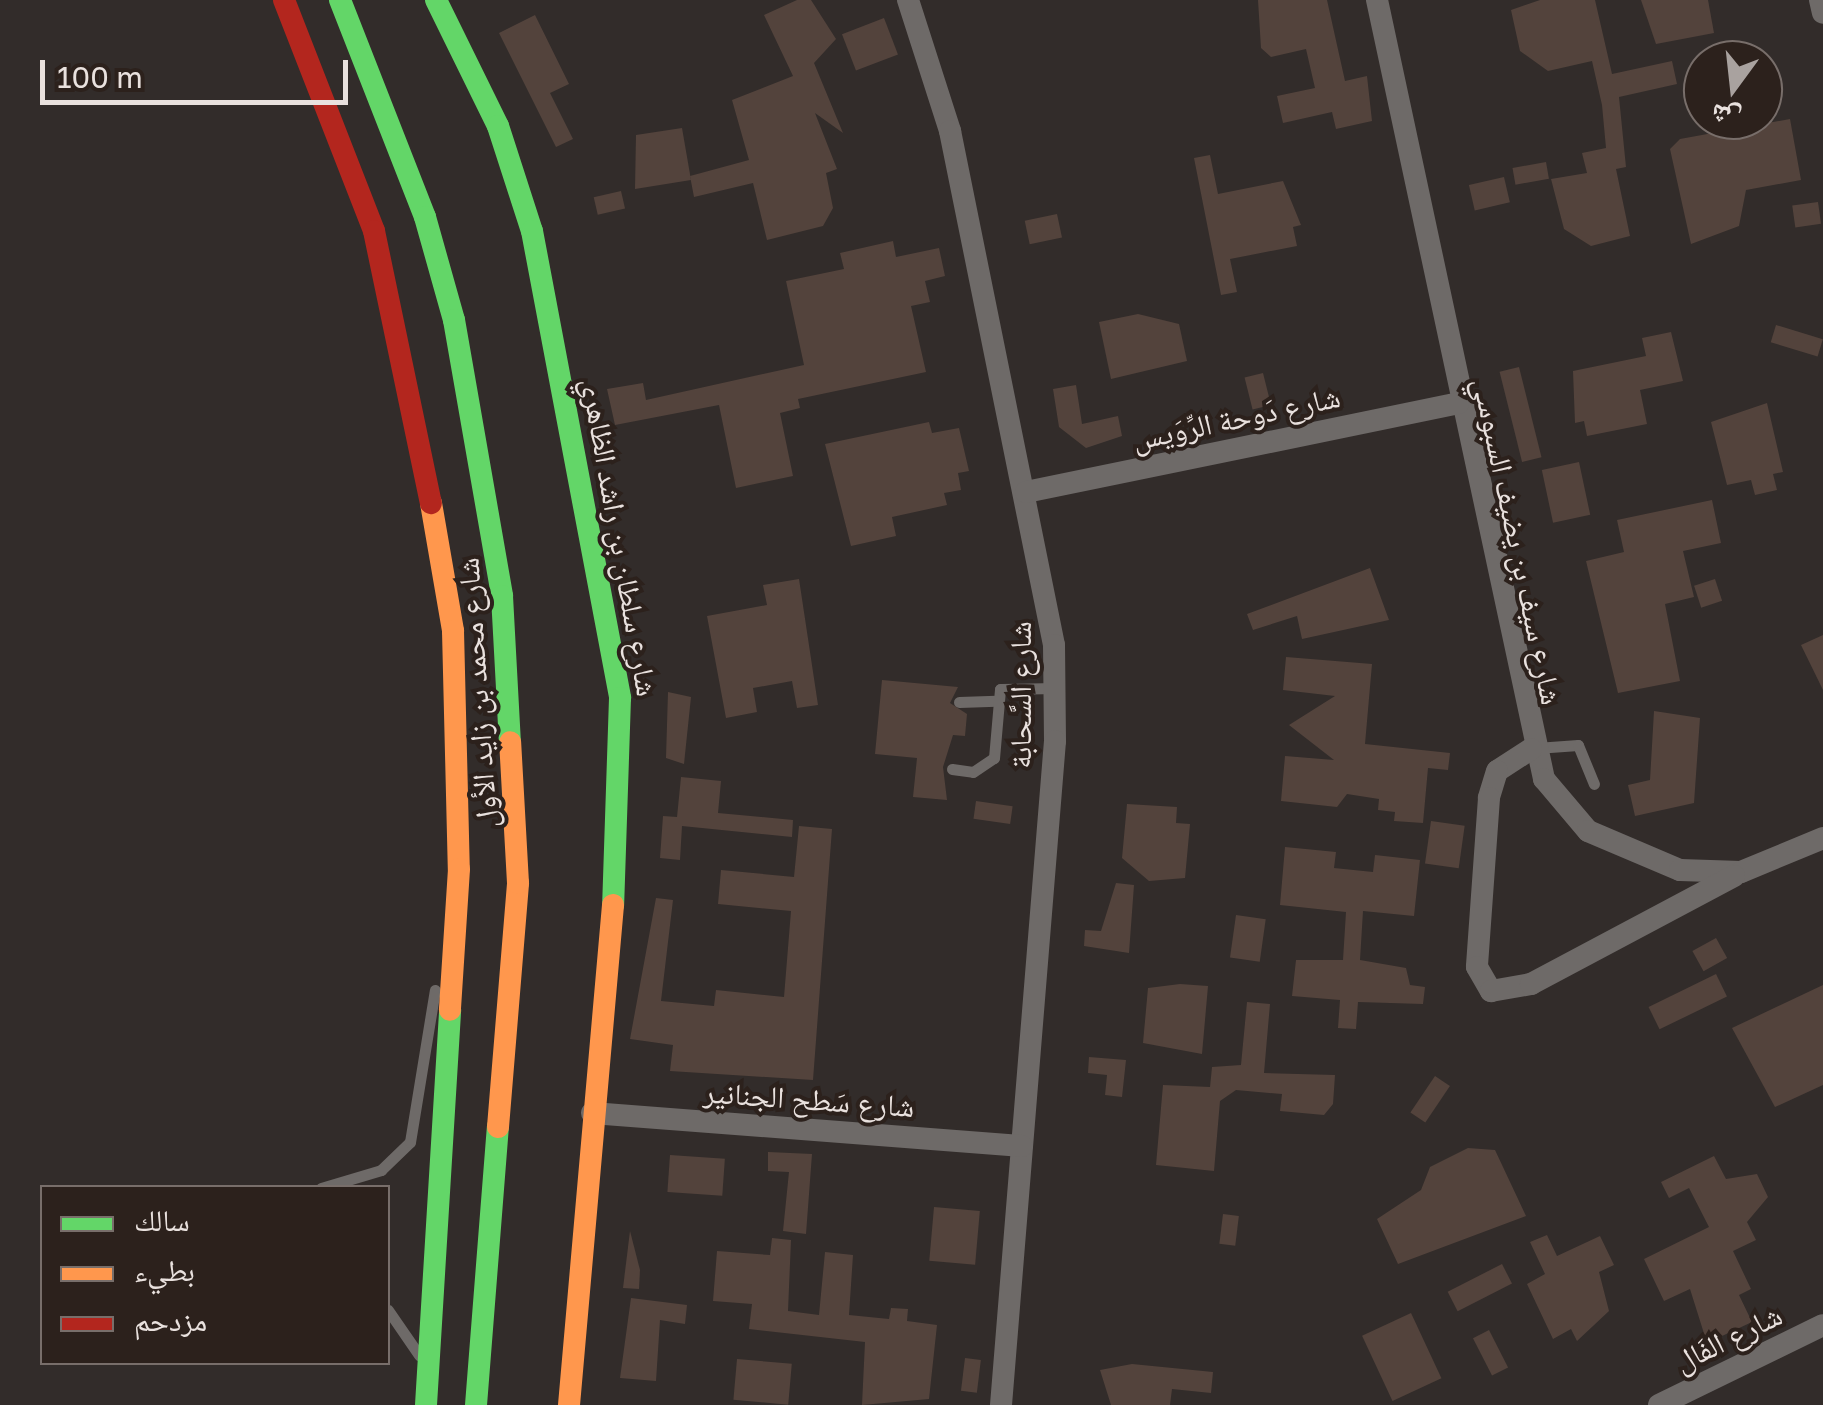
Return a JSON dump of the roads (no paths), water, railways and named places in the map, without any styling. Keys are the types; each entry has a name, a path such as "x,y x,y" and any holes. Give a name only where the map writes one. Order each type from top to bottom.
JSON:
{"main road":[{"name":"شارع محمد بن زايد الأول","path":"284,0 357,181 402,330 452,631 459,869 426,1405"},
{"name":"شارع محمد بن زايد الأول","path":"340,0 430,234 478,427 500,576 518,883 476,1405"},
{"name":"شارع سلطان بن راشد الظاهري","path":"436,0 498,126 532,231 614,646 621,752 569,1405"}],"street":[{"name":"شارع السَّحابة","path":"908,0 950,132 1026,492 1056,688 1001,1405"},
{"name":"شارع سيف بن يضيف السبوسي","path":"1377,0 1531,749 1564,807 1616,849 1680,870 1742,872 1823,838"},
{"path":"1820,0 1823,14"},
{"name":"شارع دَوحة الرِّوَيس","path":"1026,492 1458,404"},
{"path":"1531,749 1496,771 1489,798 1477,968 1491,991 1531,984 1742,872"},
{"name":"شارع سَطح الجنانير","path":"592,1113 1022,1146"},
{"name":"شارع الفَال","path":"1659,1405 1823,1325"}],"lane":[{"path":"952,769 973,772 994,758 1000,689 1056,688"},
{"path":"959,702 996,701"},
{"path":"1531,749 1578,745 1594,784"},
{"path":"376,1185 381,1170 421,1116 440,932 459,869"},
{"path":"331,1185 381,1170"},
{"path":"390,1313 429,1376"}]}
